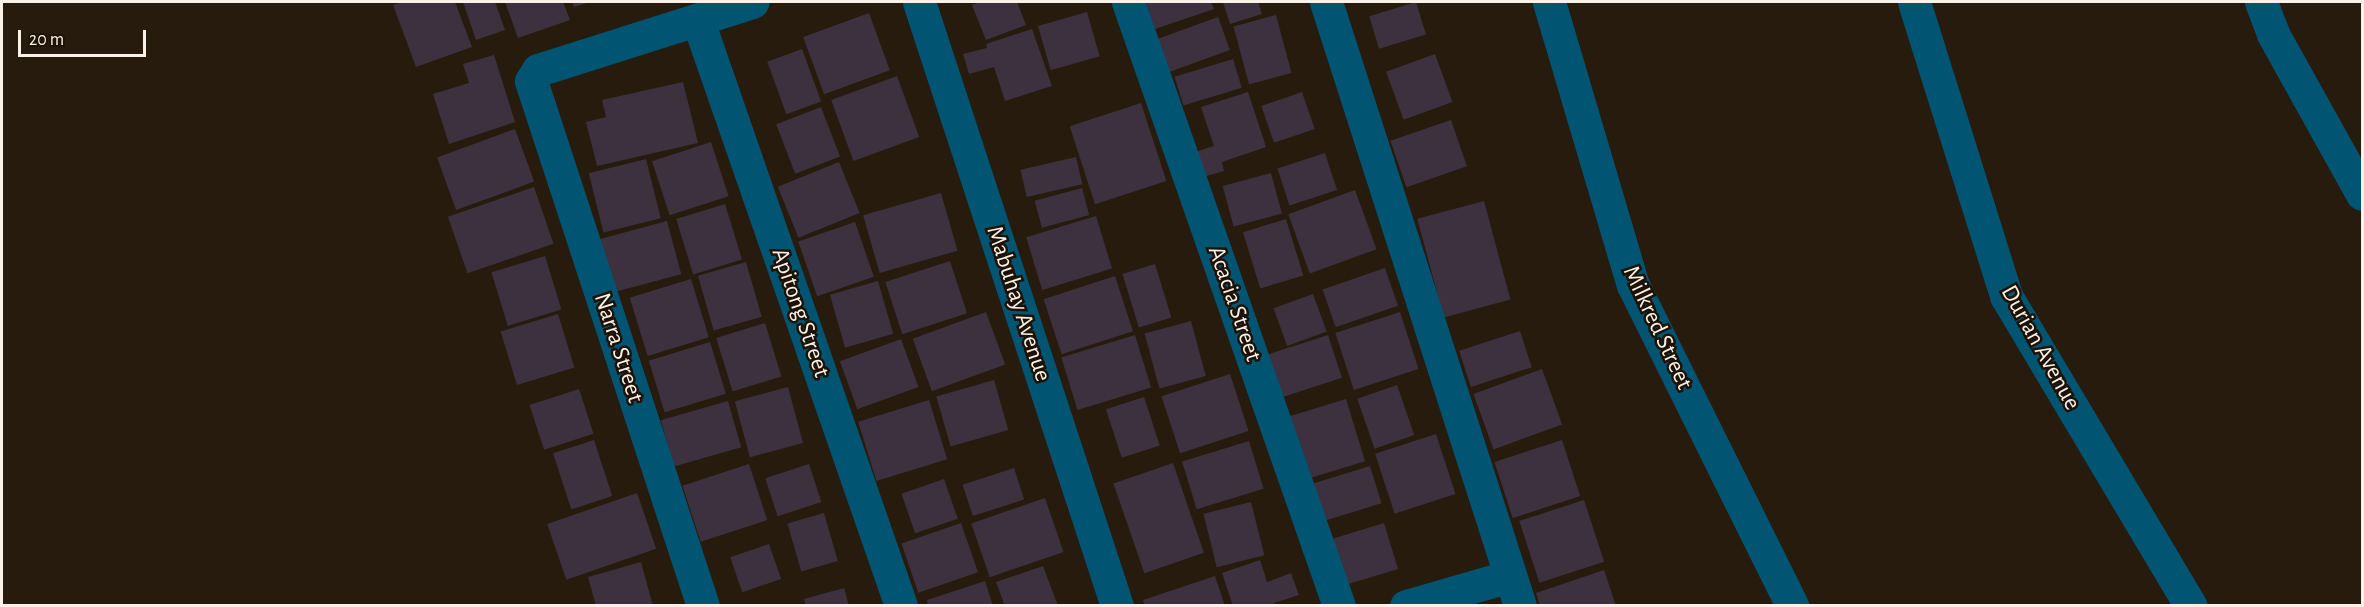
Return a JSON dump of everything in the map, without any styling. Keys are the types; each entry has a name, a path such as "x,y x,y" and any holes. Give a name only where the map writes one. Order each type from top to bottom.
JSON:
{"street":[{"path":"698,21 753,2"},
{"name":"Mabuhay Avenue","path":"919,2 1117,606"},
{"name":"Acacia Street","path":"1128,2 1339,606"},
{"path":"1326,2 1515,591 1406,606"},
{"name":"Milkred Street","path":"1549,2 1633,285 1791,606"},
{"name":"Durian Avenue","path":"1914,2 2006,296 2191,606"},
{"path":"2261,2 2273,34 2362,194"},
{"name":"Narra Street","path":"698,21 538,70 531,81 532,90 703,606"},
{"name":"Apitong Street","path":"698,21 901,606"}],"building":[{"path":"403,2 455,2 472,47 416,67 393,5"},
{"path":"463,2 495,2 505,30 476,40"},
{"path":"505,2 563,2 570,20 518,38"},
{"path":"572,2 590,2 574,7"},
{"path":"980,2 1017,2 1026,25 986,40 972,5"},
{"path":"1146,2 1211,2 1214,9 1155,29"},
{"path":"1223,2 1258,2 1262,14 1230,24"},
{"path":"1416,2 1426,35 1379,49 1369,16"},
{"path":"1087,12 1100,56 1051,70 1038,26"},
{"path":"869,13 890,70 824,94 803,37"},
{"path":"1276,15 1292,73 1249,84 1233,26"},
{"path":"1218,17 1230,50 1168,72 1156,40"},
{"path":"1032,29 1052,86 1005,101 994,67 969,74 963,54 987,48 986,44"},
{"path":"802,49 821,102 786,114 767,62"},
{"path":"1435,54 1452,102 1404,120 1386,72"},
{"path":"494,55 515,122 449,144 433,94 469,83 463,64"},
{"path":"1233,59 1242,88 1183,106 1175,77"},
{"path":"897,76 919,137 853,161 831,100"},
{"path":"683,82 698,143 597,166 586,122 606,117 602,100"},
{"path":"1248,92 1266,147 1222,162 1224,171 1199,178 1192,153 1214,146 1201,107"},
{"path":"1302,92 1315,129 1274,143 1261,106"},
{"path":"1141,103 1166,181 1095,204 1070,126"},
{"path":"821,107 840,156 795,174 776,124"},
{"path":"1451,120 1467,166 1406,187 1390,141"},
{"path":"515,129 534,182 456,210 437,157"},
{"path":"711,142 729,196 670,215 652,161"},
{"path":"1325,153 1337,190 1289,206 1277,168"},
{"path":"1076,157 1082,184 1027,197 1020,170"},
{"path":"646,159 661,218 604,232 589,173"},
{"path":"839,162 860,213 798,238 778,187"},
{"path":"1271,173 1282,214 1234,227 1223,186"},
{"path":"534,187 554,244 467,273 448,217"},
{"path":"1082,188 1089,215 1042,228 1035,201"},
{"path":"1355,190 1377,249 1310,273 1288,214"},
{"path":"941,193 958,251 880,273 863,215"},
{"path":"1484,201 1510,300 1444,317 1417,219"},
{"path":"725,204 742,259 693,274 676,219"},
{"path":"1096,216 1112,269 1042,290 1026,237"},
{"path":"1286,219 1303,275 1260,289 1243,232"},
{"path":"667,221 681,274 611,293 596,240"},
{"path":"855,222 874,277 817,296 798,242"},
{"path":"545,256 561,310 508,326 491,272"},
{"path":"950,261 967,313 902,334 885,282"},
{"path":"746,262 762,317 714,331 698,276"},
{"path":"1155,264 1171,318 1139,327 1122,274"},
{"path":"1385,268 1398,306 1336,327 1323,289"},
{"path":"1115,276 1133,331 1062,354 1044,299"},
{"path":"691,279 709,337 648,356 630,298"},
{"path":"878,281 893,334 845,348 830,295"},
{"path":"1313,294 1327,332 1287,346 1274,308"},
{"path":"986,312 1005,365 932,391 913,339"},
{"path":"1400,312 1419,369 1354,390 1335,333"},
{"path":"558,314 574,368 517,385 501,332"},
{"path":"1191,321 1206,376 1159,388 1145,333"},
{"path":"765,323 781,377 733,391 716,338"},
{"path":"1520,331 1532,367 1471,387 1459,351"},
{"path":"1135,335 1151,388 1077,410 1061,358"},
{"path":"1328,335 1342,378 1282,397 1268,354"},
{"path":"901,339 918,387 857,409 840,361"},
{"path":"710,342 726,394 665,412 649,361"},
{"path":"1542,369 1562,424 1494,449 1473,394"},
{"path":"1230,374 1249,431 1180,453 1162,396"},
{"path":"994,380 1008,430 951,447 936,397"},
{"path":"1397,385 1414,435 1375,449 1357,399"},
{"path":"788,387 803,443 750,457 735,401"},
{"path":"579,389 594,434 544,450 530,405"},
{"path":"1144,397 1160,446 1122,458 1106,409"},
{"path":"1346,399 1365,461 1309,478 1290,416"},
{"path":"929,400 947,459 876,481 858,422"},
{"path":"728,401 741,447 674,466 661,420"},
{"path":"1436,434 1455,494 1395,514 1375,454"},
{"path":"594,440 612,496 571,509 553,453"},
{"path":"1562,440 1580,496 1513,518 1494,462"},
{"path":"1249,441 1264,489 1197,509 1182,461"},
{"path":"1173,463 1204,553 1144,573 1113,484"},
{"path":"749,464 767,520 701,542 682,486"},
{"path":"809,464 821,502 778,516 765,478"},
{"path":"1370,466 1381,503 1321,522 1310,484"},
{"path":"1014,468 1024,499 973,516 963,485"},
{"path":"944,479 958,519 915,533 901,494"},
{"path":"637,493 656,549 566,580 547,524"},
{"path":"1045,498 1064,552 990,577 971,523"},
{"path":"1584,500 1604,562 1539,583 1519,521"},
{"path":"1251,502 1264,555 1217,567 1203,514"},
{"path":"824,513 838,561 801,572 787,523"},
{"path":"961,523 978,572 918,593 901,544"},
{"path":"1384,523 1398,569 1344,586 1329,540"},
{"path":"769,544 781,579 742,592 730,557"},
{"path":"1260,560 1267,582 1291,573 1299,595 1274,603 1275,606 1233,606 1222,573"},
{"path":"641,562 653,606 596,606 588,577"},
{"path":"1043,566 1058,606 1005,606 996,582"},
{"path":"1604,570 1616,606 1540,606 1536,593"},
{"path":"1215,576 1225,606 1145,606 1143,600"},
{"path":"985,581 993,606 928,606 927,600"},
{"path":"844,588 849,606 806,606 804,599"}]}
